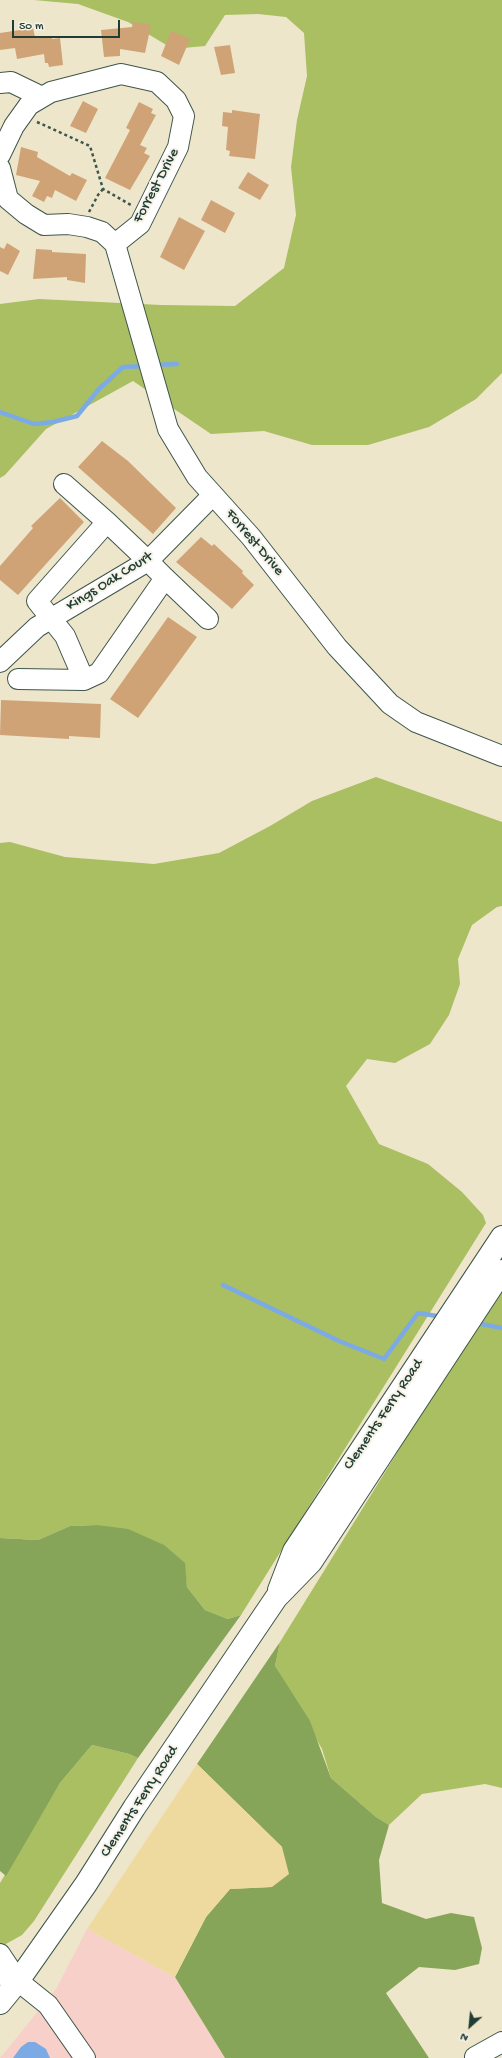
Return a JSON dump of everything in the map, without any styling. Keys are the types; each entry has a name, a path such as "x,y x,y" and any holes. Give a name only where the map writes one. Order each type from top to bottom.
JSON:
{"main road":[{"name":"Clements Ferry Road","path":"0,2003 9,1978 86,1884 134,1808 276,1598 294,1551 444,1341 476,1292 502,1237"},
{"name":"Clements Ferry Road","path":"476,1292 502,1270"}],"street":[{"name":"Forrest Drive","path":"115,244 140,224 178,147 184,116 176,100 156,82 121,74 51,92 29,105 22,114 1,160 8,199 26,214 44,225 68,224 87,227 102,232 115,244 168,429 197,477 251,537 337,647 390,704 416,722 502,756"},
{"path":"0,83 11,82 42,97"},
{"path":"64,484 107,522 208,619"},
{"name":"Kings Oak Court","path":"1,660 37,627 148,561 213,495"},
{"path":"84,680 65,636 37,601 107,522"},
{"path":"18,679 84,680 99,673 165,578"},
{"path":"0,1954 9,1978 48,2005 85,2058"},
{"path":"475,2057 502,2042"}],"path":[{"path":"22,114 34,121 90,146 103,189 145,213"},
{"path":"87,227 91,206 103,189"}],"shaded area":[{"path":"87,1929 175,1977 225,2058 0,2058 56,1989"}],"green space":[{"path":"34,0 502,0 502,373 476,399 429,427 368,445 312,445 264,431 211,434 133,381 46,429 5,475 0,478 0,304 39,299 161,305 235,306 284,268 296,215 291,167 297,120 307,76 304,33 286,17 258,14 225,15 205,46 173,49 128,22 78,4"},
{"path":"376,777 502,822 502,906 497,907 472,925 458,959 460,984 449,1015 430,1044 395,1063 367,1059 346,1086 379,1144 428,1164 462,1192 483,1215 486,1223 241,1615 228,1619 205,1610 187,1587 184,1563 97,1525 70,1526 38,1540 0,1538 0,843 10,842 65,857 154,864 219,853 270,826 312,801"},
{"path":"502,1283 502,1788 485,1784 422,1794 389,1825 376,1817 331,1778 322,1749 275,1666 280,1642"},
{"path":"97,1525 128,1529 164,1545 185,1563 187,1587 205,1610 228,1619 241,1615 138,1758 129,1754 92,1745 60,1783 6,1876 0,1871 0,1538 38,1540 70,1526"},
{"path":"280,1642 275,1666 310,1721 331,1778 376,1817 389,1825 379,1860 382,1903 426,1919 451,1913 474,1917 482,1948 479,1964 455,1970 419,1967 386,1993 429,2058 225,2058 175,1977 206,1917 230,1889 271,1887 282,1847 197,1764"},
{"path":"92,1745 129,1754 138,1758 34,1921 22,1935 4,1945 0,1944 0,1883 60,1783"}],"sand":[{"path":"197,1764 282,1847 289,1874 272,1887 230,1889 206,1917 175,1977 87,1929"}],"water":[{"path":"28,2042 35,2042 46,2049 50,2058 13,2058 21,2047"}],"building":[{"path":"133,22 151,25 145,53 120,49 120,56 104,57 101,30 132,27"},
{"path":"33,28 35,37 52,36 52,39 60,38 63,65 49,67 48,63 45,63 44,54 17,59 15,48 0,50 0,33"},
{"path":"171,31 190,39 179,65 161,56"},
{"path":"230,45 235,73 221,75 214,47"},
{"path":"83,101 98,109 86,133 70,126"},
{"path":"139,102 153,109 151,113 156,115 140,145 147,148 144,153 150,156 130,190 105,178 130,130 126,128"},
{"path":"232,110 260,114 255,159 229,156 230,151 226,150 228,127 222,126 223,112 232,113"},
{"path":"21,147 38,152 37,157 70,176 72,173 87,180 76,201 55,190 52,198 47,196 44,202 32,196 40,181 16,175"},
{"path":"248,172 269,185 260,200 238,188"},
{"path":"211,200 235,213 225,233 201,220"},
{"path":"179,217 205,231 184,270 160,257"},
{"path":"7,243 20,251 8,275 0,271 0,247 4,249"},
{"path":"36,249 52,250 52,252 86,254 85,283 67,280 67,277 33,279"},
{"path":"102,441 128,461 176,508 153,534 78,467"},
{"path":"60,498 84,522 18,595 0,580 0,566 33,528 31,526"},
{"path":"201,537 212,546 214,544 243,571 242,573 254,585 232,609 176,562"},
{"path":"168,617 197,637 138,718 110,699"},
{"path":"1,700 101,704 100,738 69,736 69,739 0,735"}],"waterway":[{"path":"154,365 177,364"},
{"path":"0,412 34,424 53,422 77,416 99,389 123,367 145,366"},
{"path":"223,1285 339,1341 384,1359 418,1313 443,1317"},
{"path":"476,1323 502,1328"}]}
